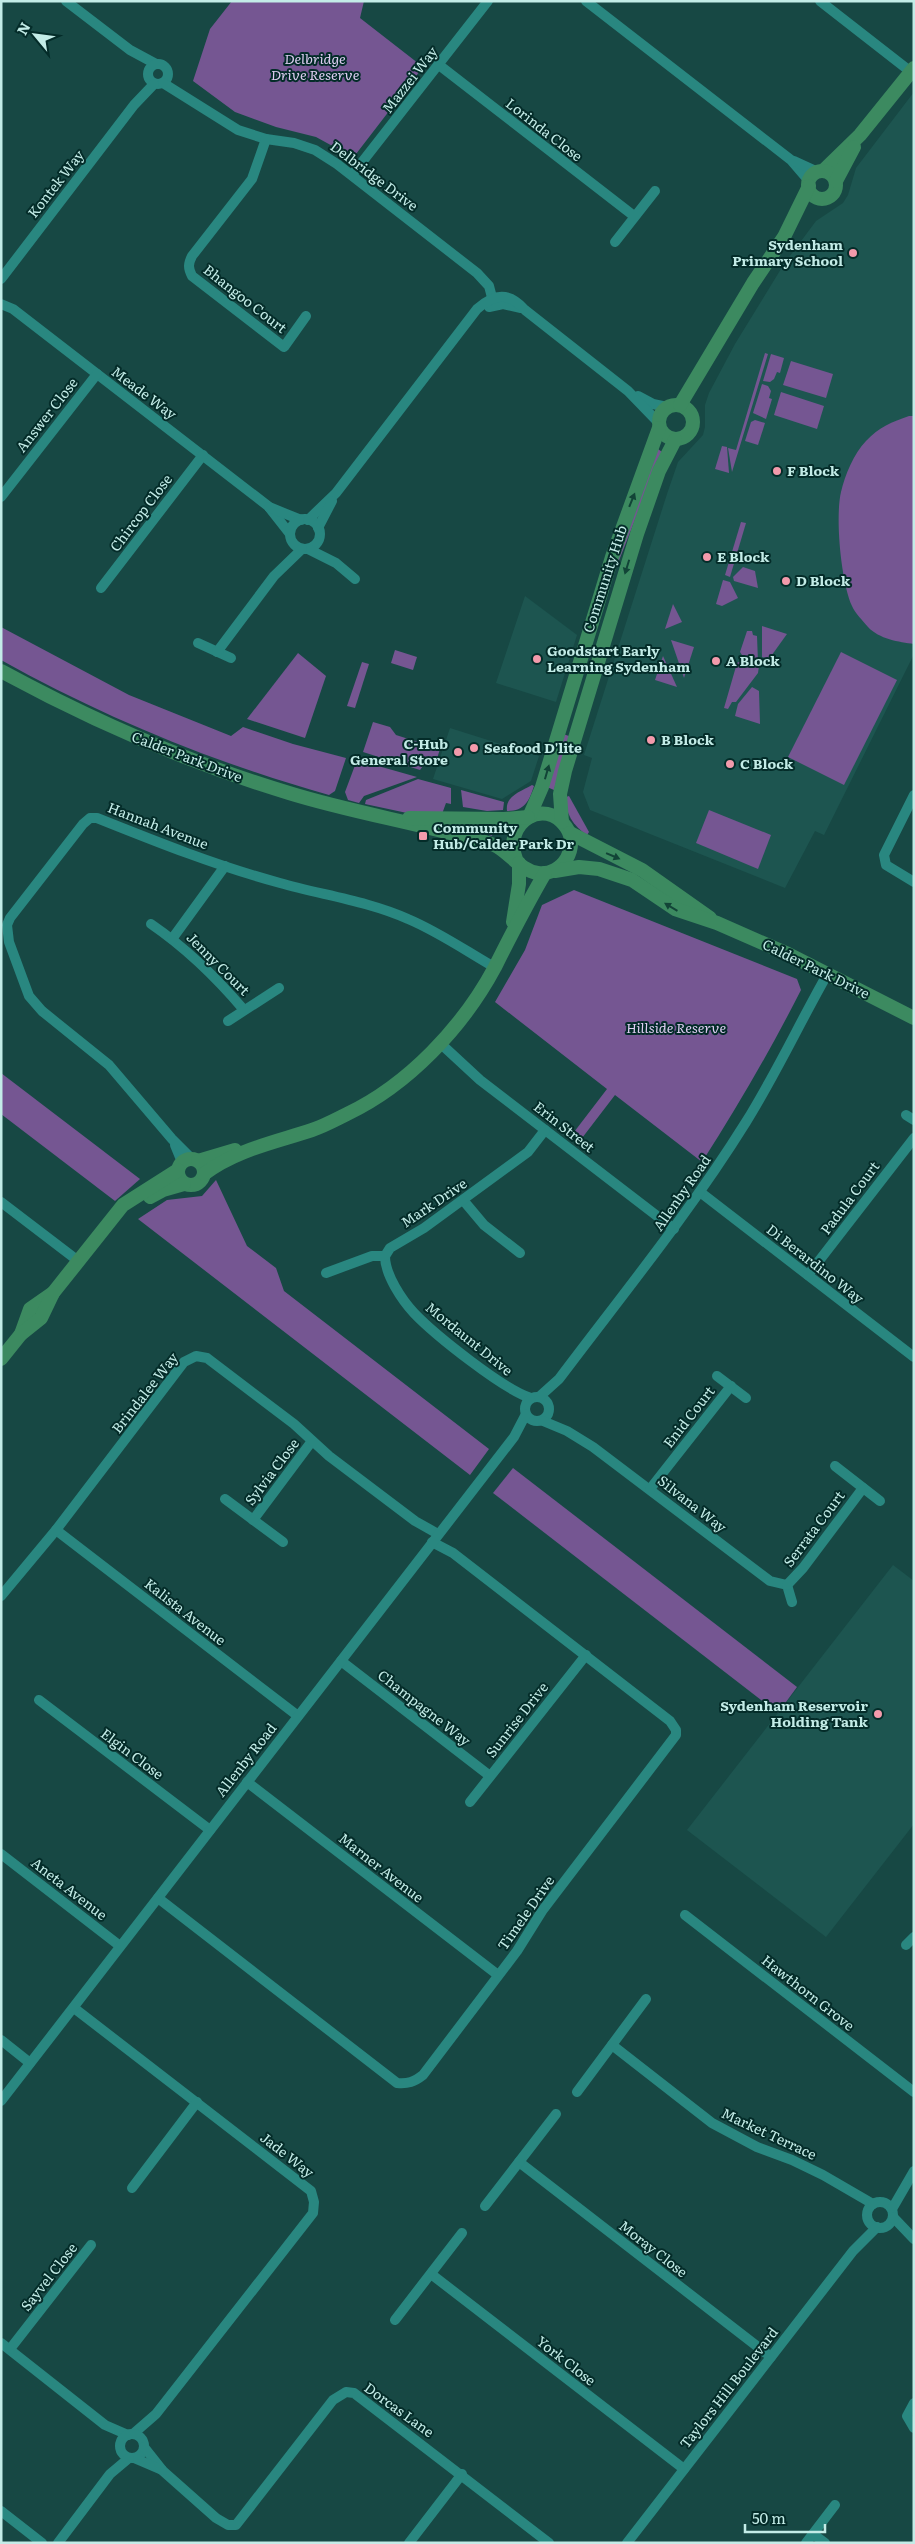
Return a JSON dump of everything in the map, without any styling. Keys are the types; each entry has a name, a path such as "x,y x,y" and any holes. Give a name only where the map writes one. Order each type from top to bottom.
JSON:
{"street":[{"name":"Delbridge Drive","path":"66,1 130,50 154,76 190,98 217,118 238,130 266,139 294,143 315,150 352,175 477,272 489,286 493,302"},
{"name":"Mazzei Way","path":"352,175 488,1"},
{"path":"586,1 791,160 815,177 831,174 836,181"},
{"path":"658,425 659,416 679,408 753,284 784,237 815,177 860,135 912,70 820,1"},
{"name":"Delbridge Drive","path":"154,76 161,65 190,98"},
{"name":"Lorinda Close","path":"439,65 634,216"},
{"name":"Kontek Way","path":"1,279 134,106 154,76"},
{"path":"784,237 822,199 834,193 836,181 860,135"},
{"name":"Bhangoo Court","path":"266,139 252,178 192,256 189,270 192,276 284,347 306,316"},
{"path":"815,177 812,194 822,199"},
{"path":"615,242 655,191"},
{"path":"274,576 293,525 305,520 336,493 471,318 493,302 514,305 525,310 628,391 666,437 675,440 681,439 690,433 693,423 679,408 653,404 628,391"},
{"name":"Meade Way","path":"1,304 13,309 268,506 290,537"},
{"name":"Answer Close","path":"1,497 97,374"},
{"name":"Community Hub","path":"528,817 542,787 623,523 658,425"},
{"name":"Community Hub","path":"566,828 561,784 647,505 663,463 675,440"},
{"name":"Chircop Close","path":"101,588 202,455"},
{"path":"217,652 274,576 305,549 315,544 336,493"},
{"name":"Meade Way","path":"268,506 305,520"},
{"path":"305,520 319,532 336,563"},
{"path":"290,537 305,549 336,563 355,579"},
{"path":"593,618 610,623"},
{"path":"198,644 231,658"},
{"name":"Calder Park Drive","path":"1,670 97,719 177,754 291,794 496,846 517,861"},
{"path":"564,713 581,718"},
{"path":"914,795 884,855 886,865 914,882"},
{"path":"188,1163 179,1178 184,1184 191,1186 198,1184 204,1174 232,1157 314,1130 349,1113 386,1091 440,1043 478,995 496,964 511,932 547,873 566,861 571,843 566,828 546,814 528,817 515,831 512,840 517,861 519,884 511,932"},
{"name":"Calder Park Drive","path":"383,818 505,819 528,817"},
{"name":"Hannah Avenue","path":"188,1163 172,1139 109,1065 42,1011 29,996 6,950 7,925 10,918 83,824 90,818 97,818 225,866 279,883 378,907 408,918 496,964"},
{"name":"Calder Park Drive","path":"566,828 642,870 717,923"},
{"path":"517,861 530,871 547,873"},
{"name":"Jenny Court","path":"172,939 225,866"},
{"name":"Calder Park Drive","path":"547,873 579,868 615,874 632,880 675,909 717,923 825,972 914,1018"},
{"name":"Jenny Court","path":"151,924 172,939 221,983 244,1010"},
{"name":"Allenby Road","path":"1,2100 514,1437 530,1404 559,1378 674,1229 747,1121 776,1071 825,972"},
{"name":"Jenny Court","path":"228,1021 279,988"},
{"name":"Erin Street","path":"440,1043 480,1080 674,1229"},
{"name":"Mark Drive","path":"385,1256 390,1248 424,1228 528,1152 544,1130"},
{"name":"Padula Court","path":"808,1275 914,1138"},
{"path":"1,1360 21,1334 41,1318 52,1293 123,1205 188,1163 216,1154 266,1145"},
{"path":"188,1163 203,1166 204,1174"},
{"path":"96,1237 156,1194 184,1184"},
{"name":"Di Berardino Way","path":"700,1192 914,1357"},
{"path":"463,1200 484,1225 520,1253"},
{"path":"1,1202 77,1260"},
{"path":"326,1273 372,1256 385,1256"},
{"name":"Mordaunt Drive","path":"385,1256 386,1266 395,1284 414,1313 450,1344 530,1404"},
{"name":"Brindalee Way","path":"1,1596 56,1530 184,1362 190,1357 207,1358 294,1424 329,1456 435,1538"},
{"name":"Enid Court","path":"717,1376 746,1398"},
{"name":"Allenby Road","path":"514,1437 538,1421 549,1407 559,1378"},
{"name":"Enid Court","path":"650,1489 730,1386"},
{"path":"530,1404 538,1421"},
{"name":"Silvana Way","path":"530,1404 549,1407 567,1431"},
{"name":"Silvana Way","path":"538,1421 567,1431 593,1446 770,1581 787,1585"},
{"name":"Sylvia Close","path":"253,1520 312,1441"},
{"name":"Serrata Court","path":"835,1466 880,1502"},
{"name":"Serrata Court","path":"787,1585 798,1574 863,1488"},
{"name":"Sylvia Close","path":"225,1499 283,1542"},
{"name":"Kalista Avenue","path":"56,1530 298,1716"},
{"name":"Timele Drive","path":"158,1898 397,2083 406,2084 415,2081 422,2075 498,1975 542,1911 676,1735 676,1730 670,1721 435,1538"},
{"path":"787,1585 792,1602"},
{"name":"Sunrise Drive","path":"470,1802 586,1655"},
{"name":"Champagne Way","path":"341,1661 490,1776"},
{"name":"Elgin Close","path":"39,1700 210,1830"},
{"name":"Marner Avenue","path":"247,1782 498,1975"},
{"name":"Aneta Avenue","path":"1,1854 120,1946"},
{"name":"Hawthorn Grove","path":"684,1915 914,2092"},
{"path":"906,1945 914,1937"},
{"path":"577,2092 646,1999"},
{"name":"Jade Way","path":"74,2008 311,2191 314,2202 313,2213 156,2414 131,2435"},
{"path":"1,2040 30,2063"},
{"name":"Market Terrace","path":"612,2045 712,2123 757,2147 792,2160 823,2175 846,2190 876,2215"},
{"path":"132,2188 197,2102"},
{"path":"485,2206 556,2114"},
{"name":"Moray Close","path":"519,2162 771,2357"},
{"name":"Taylors Hill Boulevard","path":"627,2543 853,2251 876,2215 914,2171"},
{"name":"Taylors Hill Boulevard","path":"876,2215 893,2213 907,2180"},
{"path":"888,2204 914,2239 876,2215 888,2204"},
{"path":"395,2320 462,2233"},
{"name":"Sayvel Close","path":"10,2349 90,2245"},
{"name":"York Close","path":"431,2274 684,2469"},
{"path":"1,2343 105,2425 131,2435 143,2444 141,2454 131,2458 110,2474"},
{"name":"Dorcas Lane","path":"143,2444 163,2471 216,2518 228,2525 236,2525 333,2400 346,2392 354,2393 462,2474 549,2543"},
{"path":"914,2403 906,2416 914,2428"},
{"name":"Jade Way","path":"143,2444 156,2414"},
{"path":"105,2425 120,2449 131,2458"},
{"path":"58,2543 110,2474 122,2439 131,2435"},
{"name":"Dorcas Lane","path":"131,2458 163,2471"},
{"path":"409,2543 462,2474"},
{"path":"806,2543 835,2505"},
{"path":"1,2511 42,2543"},
{"path":"813,2534 825,2543"}],"shaded area":[{"path":"914,92 914,654 824,835 815,831 785,888 590,810 583,792 592,758 584,755 678,462 703,435 705,405 709,393 735,344 784,264 816,221 843,203 848,195 856,168"},
{"name":"Goodstart Early Learning Sydenham","path":"525,596 577,635 556,702 496,683"},
{"path":"450,728 539,756 531,781 502,799 433,779"},
{"path":"893,1565 914,1581 914,1824 826,1937 687,1830"}],"green space":[{"name":"Delbridge Drive Reserve","path":"232,1 364,1 360,18 423,67 356,154 347,154 316,137 276,127 235,112 193,81 210,29"},
{"path":"765,353 768,354 732,472 728,448 736,450"},
{"path":"771,354 784,358 780,373 777,372 774,379 770,382 763,381"},
{"path":"791,361 833,374 826,398 783,385"},
{"path":"762,384 768,386 771,391 769,398 772,399 766,419 753,413"},
{"path":"781,392 824,406 817,429 774,415"},
{"path":"914,416 914,644 883,637 868,627 855,611 845,582 839,533 841,492 854,458 871,436 891,423"},
{"path":"755,420 765,423 758,445 745,441 751,422"},
{"path":"722,446 727,447 729,473 715,469"},
{"path":"658,449 662,452 616,568 614,567"},
{"path":"741,522 746,523 730,577 725,575"},
{"path":"743,567 755,571 758,588 734,581 733,577"},
{"path":"723,580 730,582 738,598 722,606 716,604"},
{"path":"673,604 682,622 665,629"},
{"path":"762,626 787,634 769,659 762,657"},
{"path":"1,627 129,695 231,736 243,727 293,744 346,758 335,791 329,795 244,769 120,720 80,701 1,660"},
{"path":"747,631 752,631 753,635 757,636 758,662 744,658 740,652"},
{"path":"671,640 694,647 684,678"},
{"path":"395,650 417,657 413,670 391,663"},
{"path":"841,652 897,680 844,785 788,757"},
{"path":"298,653 326,676 305,738 247,719"},
{"path":"663,656 677,687 655,680"},
{"path":"743,660 759,666 758,673 736,702 732,702 728,709 724,708 737,663"},
{"path":"362,662 369,664 355,708 347,706"},
{"path":"752,687 759,691 760,724 735,716 738,704"},
{"path":"373,722 390,727 396,735 440,749 435,765 426,762 420,770 363,752"},
{"path":"563,734 569,736 554,790 547,787"},
{"path":"357,760 417,777 364,796 359,803 348,800 345,792"},
{"path":"418,779 451,788 451,804 446,803 442,814 407,813 365,804 366,800"},
{"path":"532,785 534,786 528,801 518,809 507,811 508,802 511,798"},
{"path":"461,790 504,802 503,810 487,811 463,807"},
{"path":"569,796 589,832 587,835 571,819 566,803 566,797"},
{"path":"709,810 771,835 758,869 696,843"},
{"path":"440,822 496,824 492,836"},
{"name":"Hillside Reserve","path":"574,890 797,979 801,990 790,1012 754,1077 702,1162 615,1095 579,1142 571,1136 607,1089 495,1002 525,950 542,905"},
{"path":"1,1073 140,1179 115,1201 1,1114"},
{"path":"216,1180 247,1246 276,1268 284,1291 489,1449 470,1475 138,1219 167,1200 202,1196"},
{"path":"513,1468 797,1687 778,1713 493,1493"}],"place":[{"name":"Sydenham Primary School","path":"853,253"},
{"name":"F Block","path":"777,471"},
{"name":"E Block","path":"707,557"},
{"name":"D Block","path":"786,581"},
{"name":"Goodstart Early Learning Sydenham","path":"537,659"},
{"name":"A Block","path":"716,661"},
{"name":"B Block","path":"651,740"},
{"name":"Seafood D'lite","path":"474,748"},
{"name":"C-Hub General Store","path":"458,752"},
{"name":"C Block","path":"730,764"},
{"name":"Community Hub/Calder Park Dr","path":"423,836"},
{"name":"Sydenham Reservoir Holding Tank","path":"878,1714"}]}
